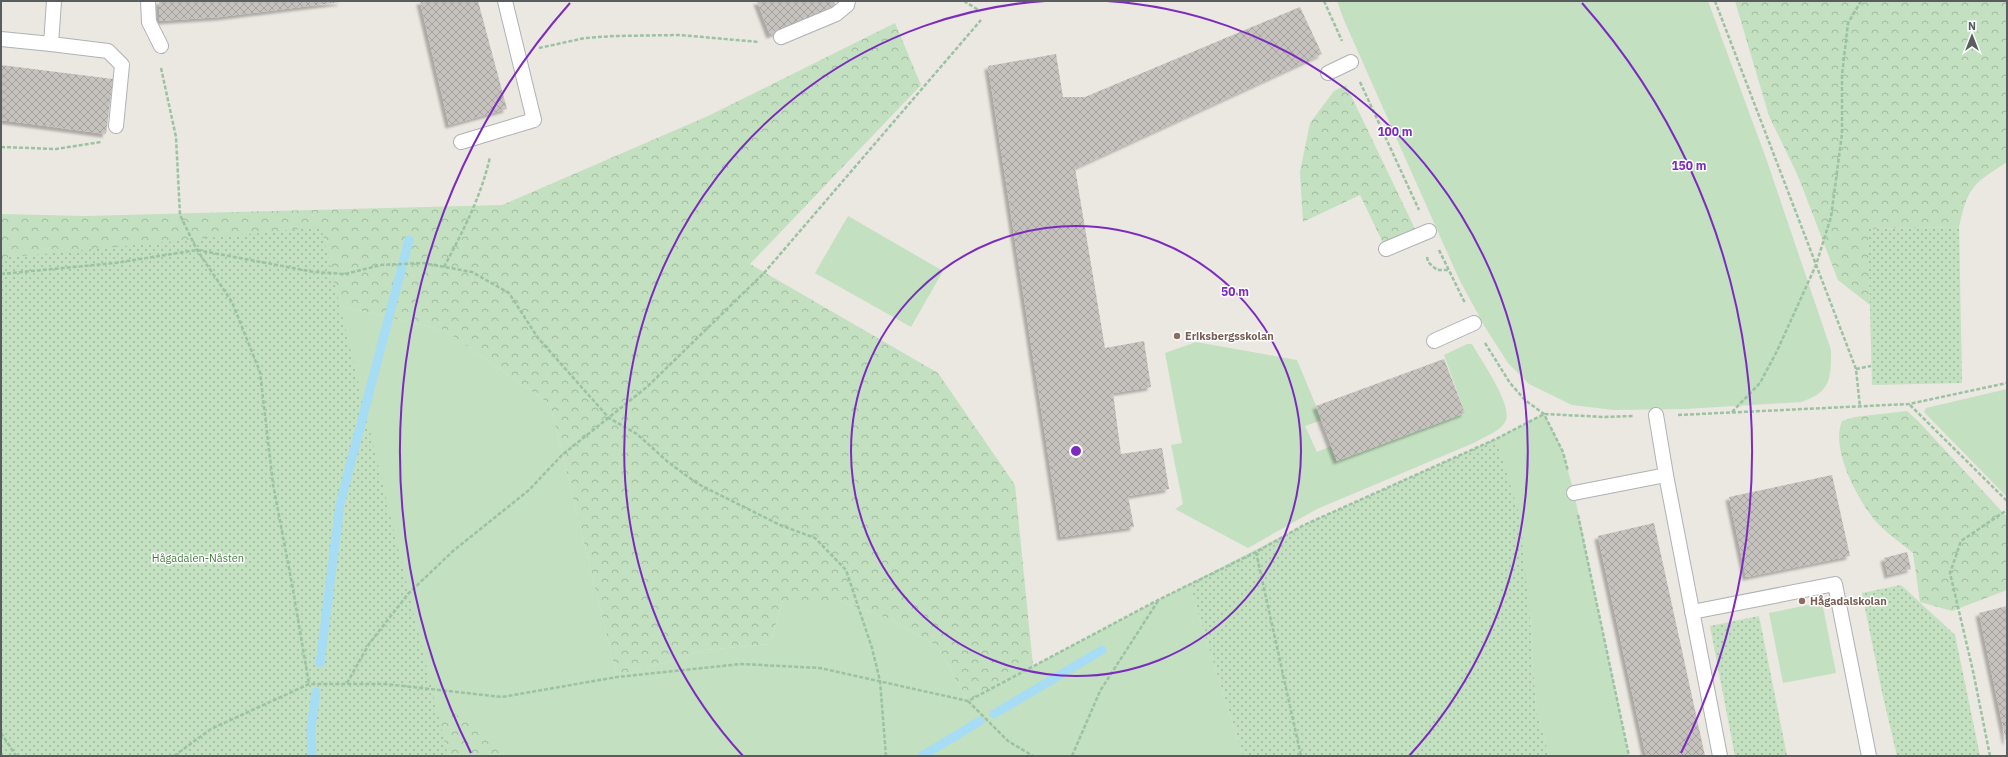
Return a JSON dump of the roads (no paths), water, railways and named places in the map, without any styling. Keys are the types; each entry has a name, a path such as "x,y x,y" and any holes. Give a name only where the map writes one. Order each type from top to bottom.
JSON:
{"lane":[{"path":"51,44 54,1"},
{"path":"148,1 149,22 161,46"},
{"path":"461,142 534,120 505,1"},
{"path":"781,37 836,14 847,5 848,1"},
{"path":"1,39 108,51 122,65 116,126"},
{"path":"1328,73 1351,62"},
{"path":"1386,249 1429,230"},
{"path":"1434,342 1474,323"},
{"path":"1656,415 1666,475 1720,756"},
{"path":"1574,493 1666,475"},
{"path":"1692,612 1835,584 1869,756"}],"waterway":[{"path":"320,663 340,504 409,240"},
{"path":"994,714 1102,650"},
{"path":"312,756 311,728 316,692"},
{"path":"922,756 980,721"}],"place":[{"name":"Eriksbergsskolan","path":"1177,336"},
{"name":"Hågadalskolan","path":"1802,601"}],"park label":[{"name":"Hågadalen-Nåsten","path":"198,558"}]}
